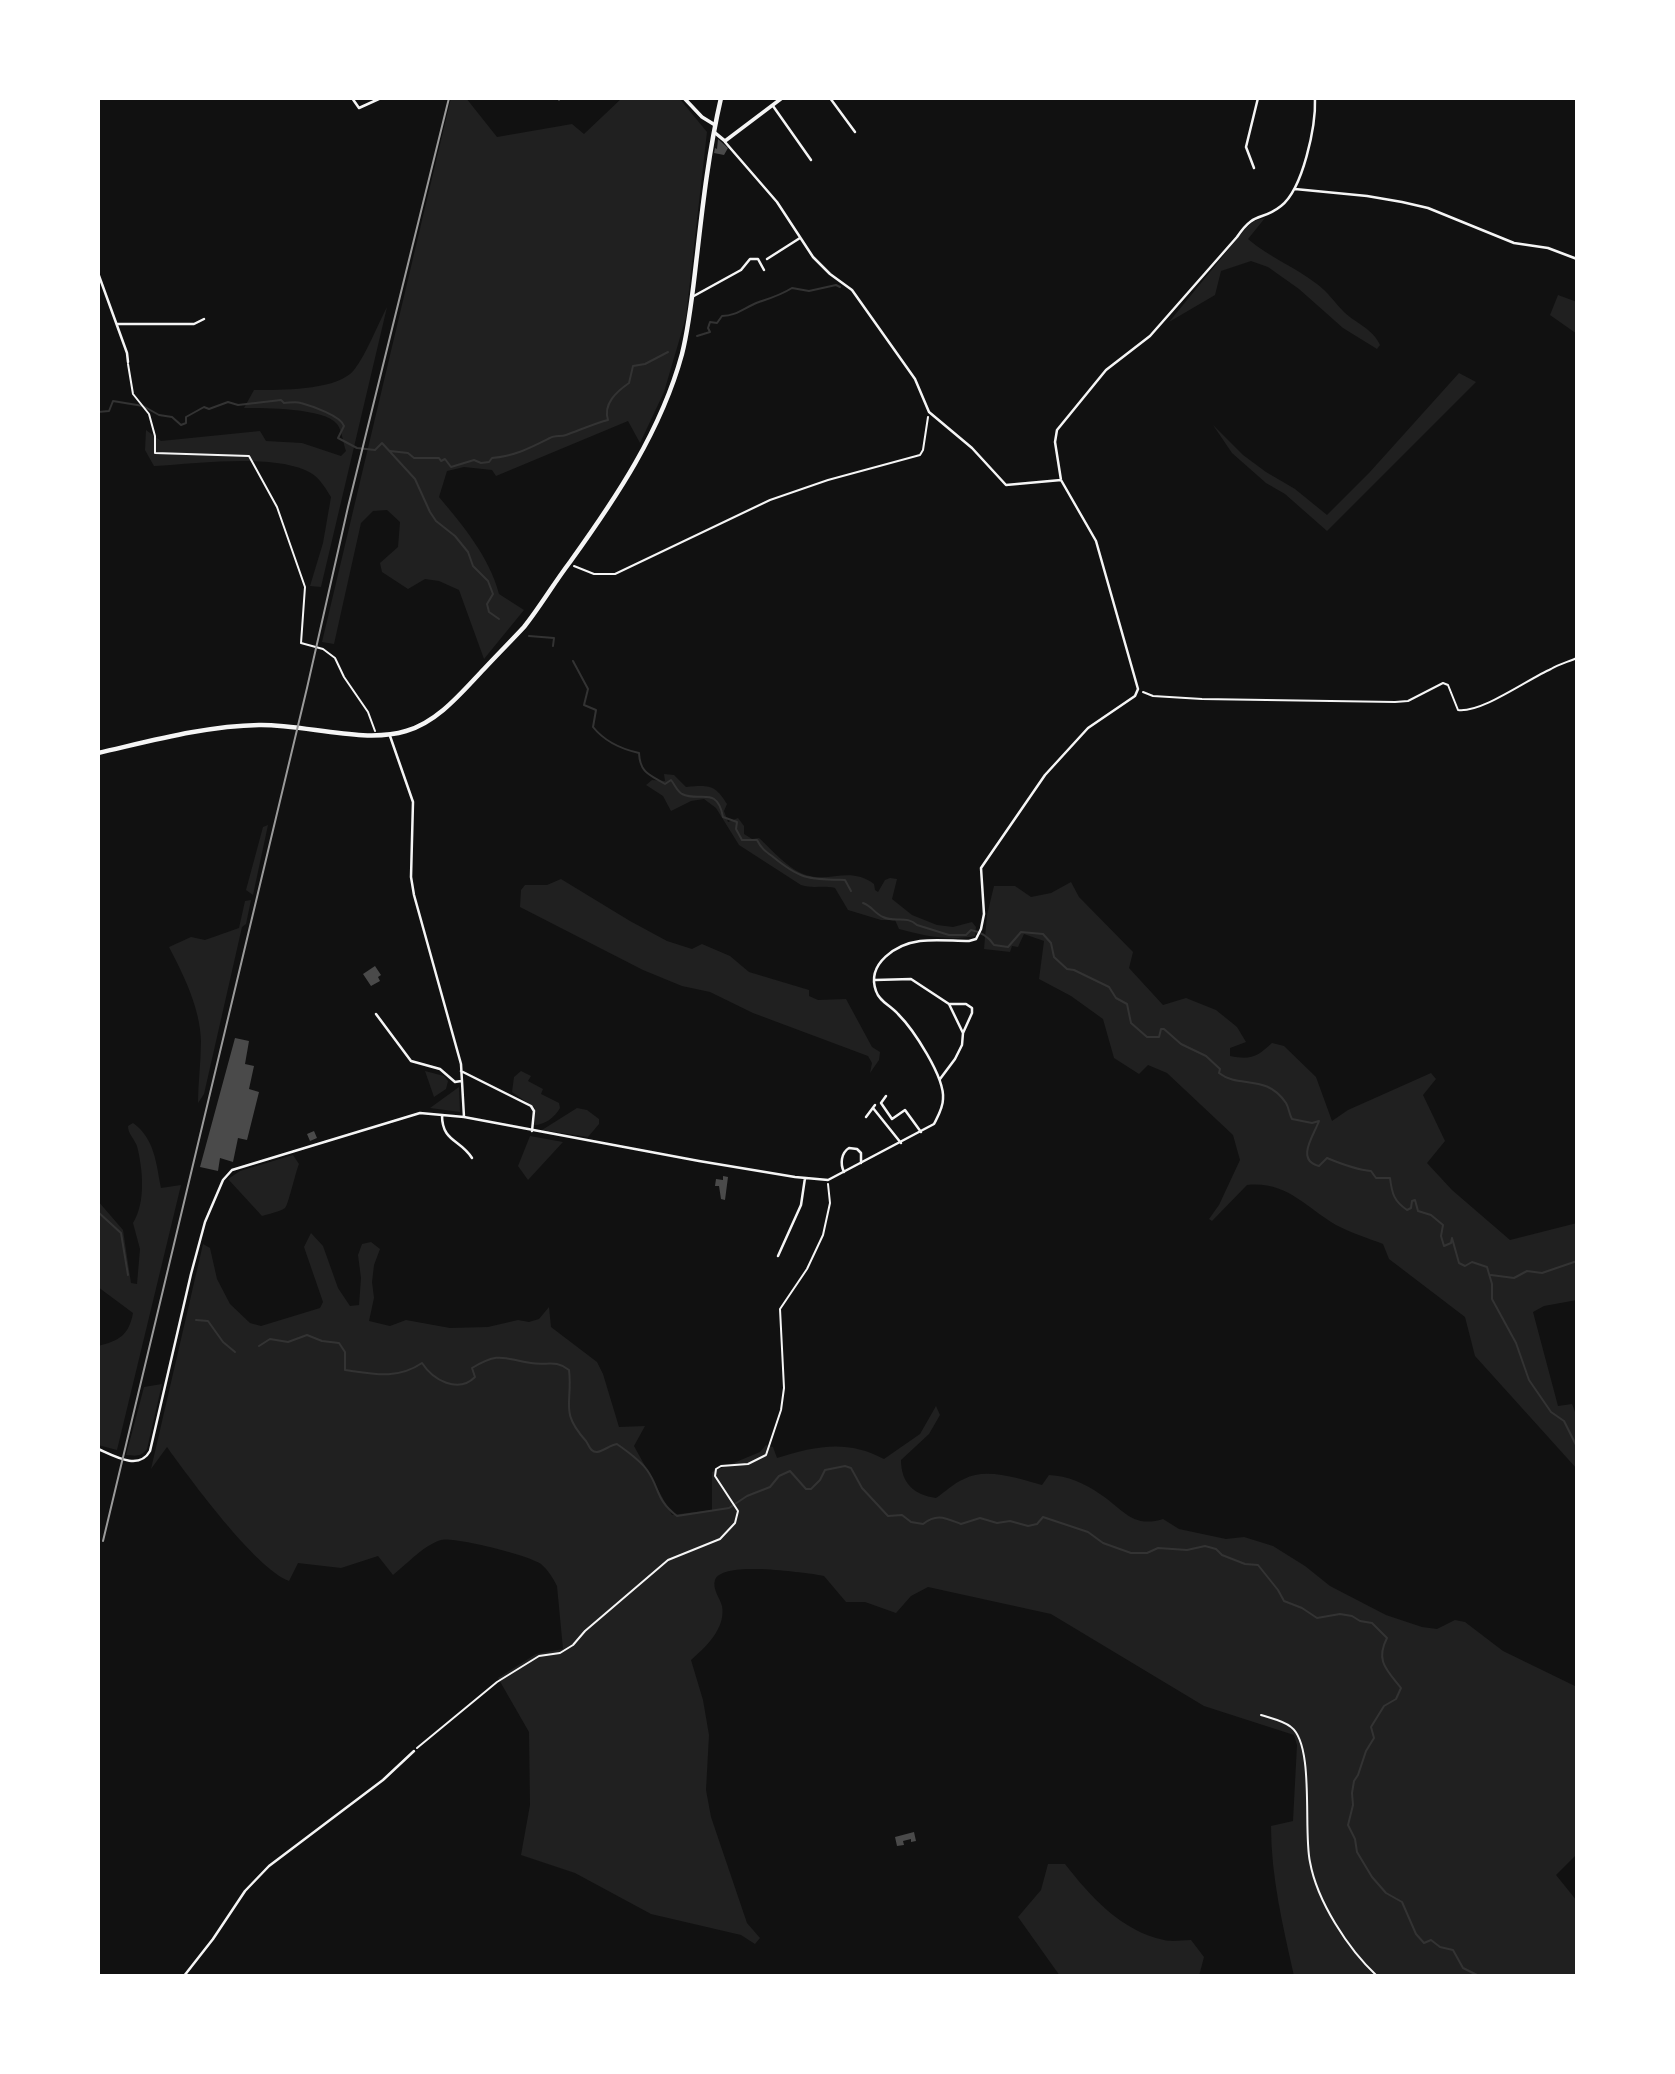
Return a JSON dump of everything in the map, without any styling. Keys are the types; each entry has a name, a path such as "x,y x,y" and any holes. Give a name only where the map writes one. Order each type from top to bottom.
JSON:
{"highway":[{"path":"98,753 204,730 242,725 390,734 411,730 423,724 453,701 524,626 569,564 608,509 663,409 682,354 714,128 721,98"}],"street":[{"path":"352,98 359,108 381,98"},
{"path":"684,98 714,128 777,202 813,257 852,290 915,379 929,412 972,448 1006,485 1061,480"},
{"path":"725,141 782,98"},
{"path":"830,98 855,132"},
{"path":"1254,169 1246,147 1258,98"},
{"path":"98,1449 133,1461 145,1459 150,1451 205,1222 223,1180 232,1170 420,1113 442,1113 532,1131 828,1180 934,1124 941,1108 943,1091 940,1079 909,1027 876,991 874,980 878,965 884,957 908,944 934,940 969,941 977,938 982,929 984,914 981,867 1045,775 1088,728 1135,696 1138,689 1096,541 1061,480 1055,442 1057,430 1106,370 1150,336 1237,237 1247,222 1283,205 1295,189 1316,117 1315,98"},
{"path":"772,106 811,160"},
{"path":"1295,189 1367,196 1428,208 1514,243 1548,248 1577,259"},
{"path":"767,259 800,238"},
{"path":"692,297 741,270 750,259 758,259 764,270"},
{"path":"98,273 128,362"},
{"path":"117,324 194,324 204,319"},
{"path":"390,734 413,802 411,877 461,1071 464,1117"},
{"path":"874,980 911,979 945,999 963,1032"},
{"path":"940,1079 960,1052 963,1032 972,1013 966,1004 949,1004"},
{"path":"376,1014 411,1060 440,1069 455,1082 461,1081"},
{"path":"461,1071 531,1106 534,1111 532,1131"},
{"path":"886,1096 881,1103 892,1119 905,1111 921,1132"},
{"path":"866,1118 874,1107 901,1143"},
{"path":"442,1113 442,1125 447,1137 467,1149 472,1158"},
{"path":"844,1172 841,1167 843,1157 849,1147 858,1149 861,1153 861,1163"},
{"path":"778,1256 801,1205 805,1178"},
{"path":"184,1976 214,1939 245,1891 269,1866 383,1780 414,1751"}],"path":[{"path":"128,362 133,394 149,414 155,453 249,456 278,506 305,587 301,643 323,649 335,658 344,677 368,712 376,735"},
{"path":"569,564 594,574 615,574 770,500 828,480 920,455 929,412"},
{"path":"1138,689 1153,696 1202,699 1395,702 1408,701 1443,683 1448,685 1458,710 1465,711 1485,704 1552,668 1577,658"},
{"path":"414,1751 514,1670 539,1656 560,1653 573,1645 585,1631 668,1560 720,1539 735,1523 738,1511 715,1476 716,1469 721,1465 748,1464 766,1455 781,1410 784,1388 780,1309 807,1269 823,1235 830,1203 828,1180"},
{"path":"1261,1715 1291,1726 1299,1736 1305,1754 1310,1862 1325,1905 1362,1962 1377,1976"}],"shaded area":[{"path":"451,98 466,98 497,137 572,124 584,134 622,98 679,98 707,132 686,317 664,392 640,443 628,421 496,476 492,470 464,467 447,471 439,497 482,555 499,594 524,610 484,659 459,590 439,581 425,579 408,589 382,572 380,563 398,547 400,522 387,510 373,511 361,523 334,644 322,642"},
{"path":"1265,218 1248,239 1321,287 1344,312 1373,335 1380,345 1377,349 1343,328 1299,289 1268,267 1251,261 1221,271 1215,295 1169,322 1246,228 1254,221"},
{"path":"1558,295 1577,302 1577,334 1550,315"},
{"path":"387,307 321,587 310,586 323,543 331,497 317,478 305,470 271,462 231,461 154,466 145,450 146,430 161,441 260,431 266,441 302,443 341,456 346,451 341,433 337,424 330,419 293,410 244,408 254,390 307,388 346,377 363,356"},
{"path":"1459,373 1476,382 1327,531 1232,453 1213,425 1243,455 1295,489 1327,515 1369,473"},
{"path":"664,774 674,775 686,787 705,786 715,789 727,804 724,811 728,822 738,818 744,826 744,834 752,839 759,838 799,872 815,877 857,876 874,884 878,892 885,880 897,879 892,899 912,915 937,925 953,927 972,922 976,927 975,936 946,938 918,934 899,929 895,920 881,920 848,910 835,888 801,885 739,845 716,808 704,799 691,801 671,811 663,796 646,785 652,780 665,781"},
{"path":"268,825 253,895 246,890 263,827"},
{"path":"561,879 667,941 692,949 702,944 730,956 749,972 809,990 809,996 818,1000 846,999 872,1047 880,1052 879,1060 870,1073 872,1063 868,1056 753,1013 710,992 682,986 643,970 520,907 521,890 525,885 547,885"},
{"path":"1071,882 1079,897 1133,952 1129,968 1163,1005 1186,998 1216,1010 1237,1027 1246,1042 1230,1048 1230,1056 1253,1056 1272,1043 1284,1046 1316,1077 1332,1121 1348,1110 1431,1073 1436,1079 1423,1095 1445,1141 1427,1163 1452,1190 1510,1240 1577,1223 1577,1300 1544,1306 1533,1312 1558,1406 1572,1404 1577,1417 1577,1469 1475,1356 1465,1317 1389,1259 1383,1244 1336,1225 1285,1191 1261,1185 1247,1185 1212,1221 1209,1219 1219,1205 1240,1160 1233,1135 1167,1073 1148,1065 1139,1074 1114,1058 1103,1019 1071,996 1039,979 1044,941 1024,934 1018,947 1012,946 1010,952 984,949 987,915 994,886 1015,886 1031,897 1051,893"},
{"path":"251,900 246,924 242,927 204,1094 198,1103 201,1041 198,1016 169,947 191,937 205,940 239,928 245,901"},
{"path":"425,1071 444,1076 448,1081 446,1089 434,1097"},
{"path":"521,1071 531,1076 528,1081 543,1089 541,1094 559,1103 558,1111 546,1122 534,1125 535,1108 512,1092 514,1077"},
{"path":"459,1087 460,1112 430,1108"},
{"path":"577,1108 587,1110 599,1119 599,1124 588,1137 542,1130"},
{"path":"133,1123 150,1144 161,1188 181,1185 117,1450 98,1445 98,1346 122,1336 129,1327 133,1313 98,1287 98,1201 123,1230 131,1283 137,1284 140,1249 133,1223 140,1205 142,1186 137,1146 128,1129"},
{"path":"530,1136 563,1142 528,1180 518,1166"},
{"path":"293,1155 299,1164 286,1206 280,1211 262,1216 228,1179 240,1171"},
{"path":"311,1233 323,1246 338,1288 350,1306 359,1305 361,1278 358,1255 362,1244 371,1242 380,1249 374,1265 374,1298 369,1321 390,1326 406,1320 450,1328 488,1327 518,1320 529,1322 539,1319 549,1307 551,1327 597,1362 619,1427 645,1426 634,1446 672,1515 712,1510 712,1472 760,1452 766,1445 773,1447 777,1458 831,1446 857,1449 884,1459 920,1434 936,1406 940,1415 929,1434 901,1460 906,1481 921,1494 936,1498 960,1481 983,1474 1003,1475 1042,1485 1049,1475 1069,1479 1094,1490 1135,1519 1163,1519 1179,1529 1226,1539 1244,1537 1273,1546 1330,1586 1386,1615 1437,1629 1455,1620 1465,1622 1503,1651 1577,1687 1577,1854 1556,1875 1577,1901 1577,1976 1294,1976 1275,1883 1271,1826 1293,1821 1297,1745 1294,1735 1204,1706 1051,1614 928,1587 911,1596 896,1613 865,1602 846,1602 824,1576 744,1569 720,1574 715,1580 715,1590 722,1606 721,1622 708,1643 691,1660 703,1700 709,1735 706,1790 711,1817 747,1923 760,1938 755,1944 741,1935 651,1914 575,1873 521,1855 530,1805 529,1732 498,1678 536,1654 563,1649 557,1586 544,1566 508,1552 441,1540 428,1546 393,1575 378,1556 341,1568 298,1563 289,1581 275,1573 242,1541 167,1447 151,1469 203,1244 210,1248 217,1279 230,1304 250,1323 261,1326 320,1308 323,1302 304,1247"},
{"path":"162,1384 147,1449 138,1455 126,1455 144,1387"},
{"path":"1048,1864 1065,1864 1096,1900 1134,1929 1164,1940 1191,1940 1204,1957 1199,1976 1060,1976 1018,1917 1041,1890"}],"building":[{"path":"718,139 728,148 724,155 714,153"},
{"path":"375,966 381,975 378,977 380,981 371,986 363,974"},
{"path":"235,1038 249,1041 245,1064 254,1066 249,1089 259,1092 247,1140 238,1138 233,1162 220,1158 218,1171 200,1167"},
{"path":"314,1131 317,1138 310,1141 307,1134"},
{"path":"723,1176 728,1177 725,1200 721,1199 719,1186 715,1186 716,1179 723,1180"},
{"path":"914,1832 916,1841 903,1841 904,1845 897,1846 895,1837"}],"waterway":[{"path":"697,336 710,332 710,322 717,323 722,316 737,313 792,288 809,291 836,285 840,287"},
{"path":"390,451 408,453 414,458 439,458 441,461 445,459 451,467 474,460 489,462 492,458 522,451 552,437 566,435 608,420 609,404 615,394 629,383 633,366 645,364 668,352"},
{"path":"98,412 109,411 113,401 143,406 159,415 172,417 181,425 186,423 186,417 204,407 209,409 228,402 238,405 281,400 284,403 306,404 332,415 344,426 338,438 357,448 375,450 382,443 415,479 436,521 455,536 468,552 473,566 488,581 493,594 487,604 489,612 499,619"},
{"path":"529,636 554,638 553,646"},
{"path":"573,661 588,689 584,705 596,710 593,727 603,737 620,747 639,753 647,773 665,784 671,780 682,794 717,801 723,817 737,822 736,829 742,840 757,840 765,851 798,874 845,880 851,891"},
{"path":"863,903 883,917 909,920 949,935 966,935 971,930 975,931 987,937 994,945 1008,947 1021,932 1043,934 1051,943 1054,957 1067,969 1109,987 1116,998 1127,1004 1131,1023 1147,1037 1159,1037 1161,1029 1164,1029 1181,1044 1206,1056 1220,1069 1219,1073 1227,1078 1270,1088 1286,1103 1292,1119 1312,1123 1319,1121 1308,1147 1308,1158 1312,1163 1319,1166 1327,1158 1371,1171 1376,1178 1390,1178 1394,1197 1403,1207 1407,1210 1411,1208 1412,1201 1415,1200 1418,1211 1431,1215 1443,1225 1441,1236 1444,1246 1451,1243 1452,1238 1459,1263 1465,1266 1472,1262 1487,1267 1492,1284 1492,1299 1516,1343 1529,1380 1551,1412 1564,1421 1577,1447"},
{"path":"98,1212 121,1233 128,1275"},
{"path":"1491,1275 1514,1278 1527,1271 1542,1273 1577,1261"},
{"path":"196,1320 208,1321 223,1342 235,1352"},
{"path":"259,1346 270,1339 288,1342 307,1335 322,1341 339,1343 345,1352 345,1370 394,1374 422,1363 433,1375 454,1385 468,1382 475,1377 472,1368 490,1359 508,1358 559,1365 569,1370 570,1414 590,1448 597,1452 617,1444 629,1453 647,1470 661,1499 677,1516 729,1508 747,1496 770,1487 779,1476 790,1471 806,1489 811,1489 825,1470 845,1466 851,1468 862,1488 888,1516 902,1515 911,1522 923,1524 937,1518 946,1518 961,1524 980,1518 997,1523 1010,1521 1028,1526 1037,1524 1043,1517 1088,1532 1103,1543 1131,1553 1147,1553 1158,1548 1187,1550 1205,1546 1245,1564 1258,1565 1284,1601 1317,1618 1340,1614 1372,1623 1387,1638 1382,1659 1401,1688 1396,1699 1384,1706 1371,1727 1374,1738 1354,1781 1353,1805 1348,1825 1355,1839 1357,1852 1372,1877 1386,1893 1402,1902 1416,1934 1424,1943 1431,1940 1440,1947 1453,1950 1463,1968 1479,1976"}],"railway":[{"path":"103,1541 348,507 449,98"}]}
